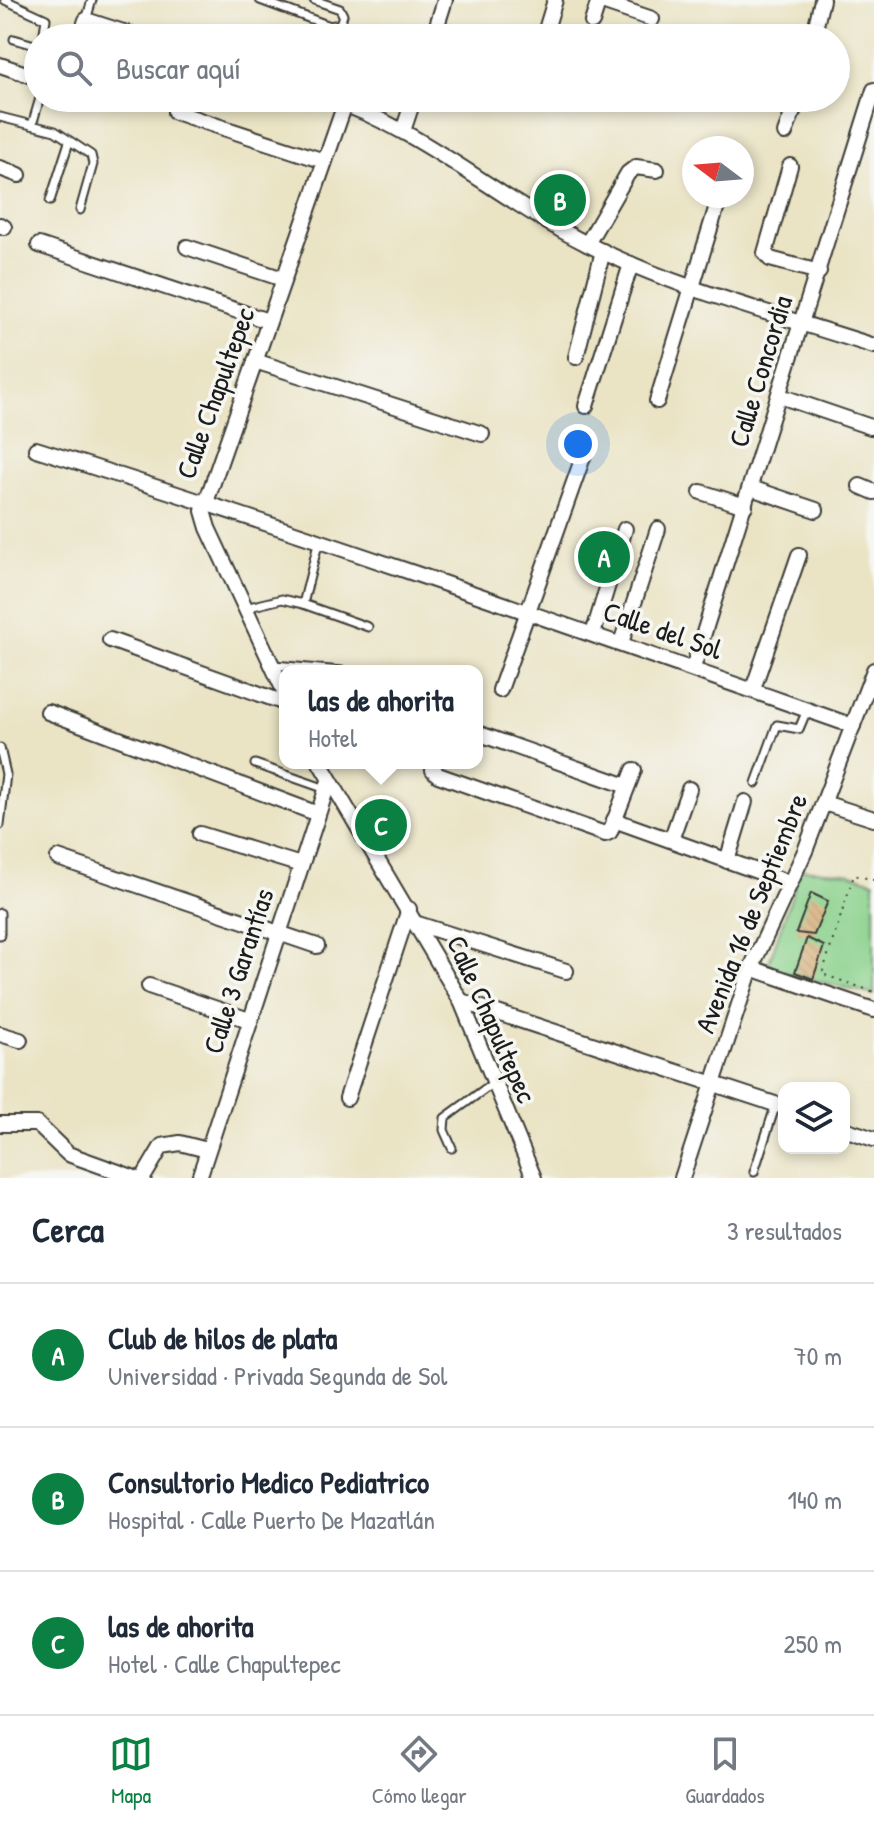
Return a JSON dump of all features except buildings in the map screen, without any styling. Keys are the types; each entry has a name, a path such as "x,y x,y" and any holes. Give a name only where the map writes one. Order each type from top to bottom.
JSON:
{"street":[{"path":"548,24 555,0"},
{"path":"816,24 822,0"},
{"path":"436,24 440,1"},
{"path":"592,22 599,1 652,19"},
{"path":"85,24 86,20 98,24"},
{"path":"0,65 24,73"},
{"name":"Calle Concordia","path":"693,668 874,90"},
{"path":"175,112 324,161"},
{"name":"Calle Chapultepec","path":"279,681 208,528 204,501 342,112"},
{"path":"362,112 403,131 587,244 691,287 874,346"},
{"path":"403,131 409,112"},
{"path":"785,133 793,112"},
{"path":"790,166 765,255 819,272"},
{"path":"587,244 628,173 636,167 657,170"},
{"path":"0,168 19,175"},
{"path":"657,401 716,208"},
{"path":"39,245 268,321"},
{"path":"187,247 283,279"},
{"path":"576,357 603,251"},
{"path":"586,406 631,264"},
{"path":"255,361 482,434"},
{"path":"780,396 871,427"},
{"path":"500,690 588,443"},
{"path":"36,449 319,540"},
{"path":"751,488 816,510"},
{"path":"701,492 745,506"},
{"path":"593,634 625,529"},
{"path":"621,643 658,529"},
{"name":"Calle del Sol","path":"319,540 853,726"},
{"path":"753,689 799,555"},
{"path":"110,640 279,701"},
{"name":"Avenida 16 de Septiembre","path":"682,1178 751,968 824,803 853,726 870,695 874,670"},
{"path":"48,712 318,814"},
{"path":"483,735 627,786"},
{"name":"Calle Chapultepec","path":"322,769 328,785 409,909 461,1001 534,1178"},
{"path":"433,769 438,775 603,833 610,832 634,770"},
{"name":"Calle 3 Garantías","path":"199,1178 328,785"},
{"path":"671,840 689,789"},
{"path":"727,861 745,802"},
{"path":"824,803 874,819"},
{"path":"614,820 790,883"},
{"path":"200,834 301,865"},
{"path":"58,858 317,946"},
{"path":"347,1098 409,909"},
{"path":"418,924 566,971"},
{"path":"751,968 874,1010"},
{"path":"149,986 249,1020"},
{"path":"461,1001 778,1105"},
{"path":"0,1034 20,1040"},
{"path":"0,1124 37,1124 45,1128 57,1147 68,1154 135,1178"},
{"path":"850,1131 874,1139"},
{"path":"143,1178 162,1146 180,1143 207,1150"}],"lane":[{"path":"5,0 46,19 45,24"},
{"path":"86,20 92,0"},
{"path":"260,0 325,24"},
{"path":"314,0 340,9 343,15 340,24"},
{"path":"14,39 24,42"},
{"path":"32,125 36,112"},
{"path":"0,117 55,131 91,155 94,161 80,210"},
{"path":"50,201 69,142"},
{"path":"303,604 319,540"},
{"path":"245,608 282,599 368,627"},
{"path":"271,665 279,666"},
{"path":"756,783 777,725 799,729 807,710"},
{"path":"0,748 6,774 0,825"},
{"path":"255,764 328,785"},
{"path":"0,913 0,935"},
{"path":"452,1148 444,1130 445,1118 493,1083"},
{"path":"754,1172 778,1111"}],"path":[{"path":"874,880 854,875 822,974 874,992"}],"green space":[{"path":"801,869 848,873 874,881 874,995 767,968"}],"place":[{"name":"Consultorio Medico Pediatrico","path":"560,200"},
{"name":"Club de hilos de plata","path":"604,557"},
{"name":"las de ahorita","path":"381,825"}]}
